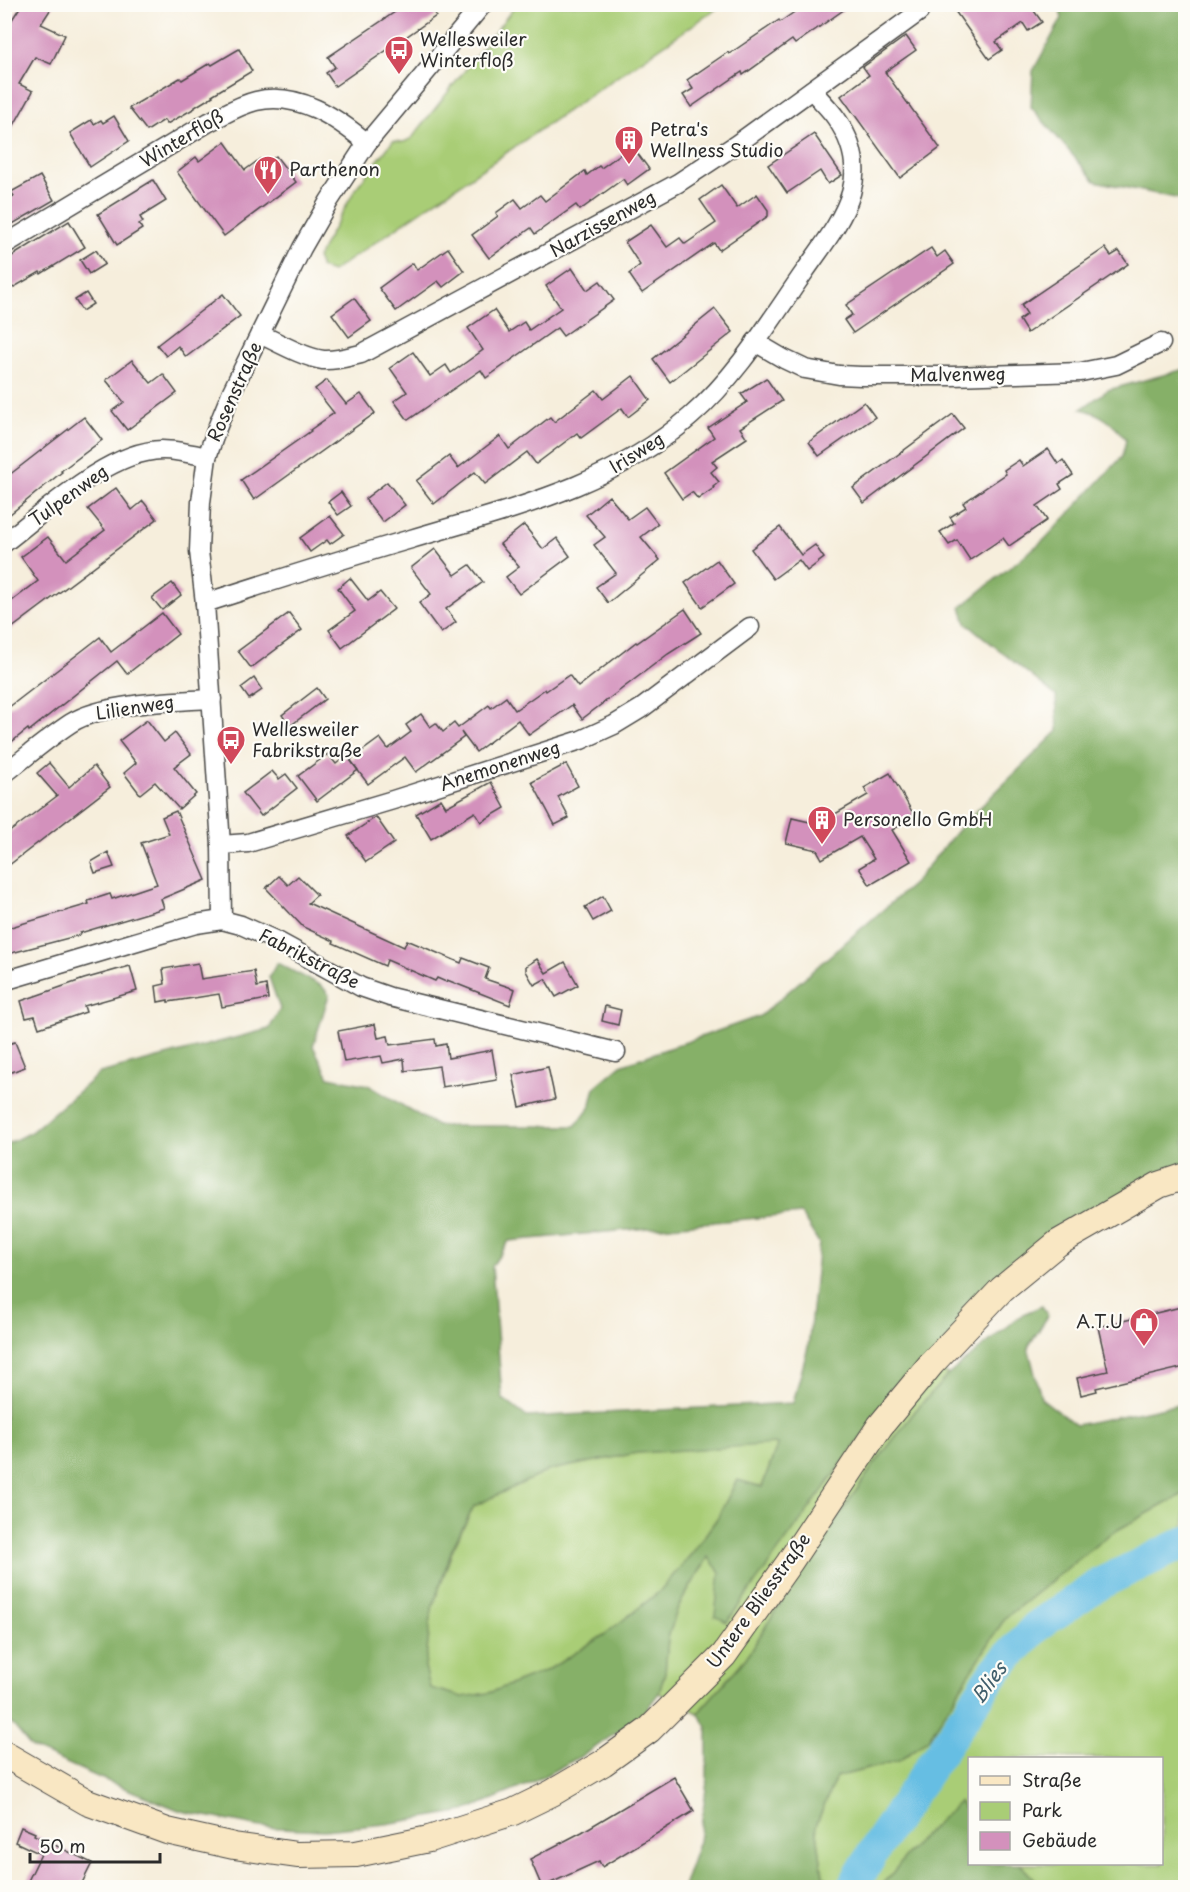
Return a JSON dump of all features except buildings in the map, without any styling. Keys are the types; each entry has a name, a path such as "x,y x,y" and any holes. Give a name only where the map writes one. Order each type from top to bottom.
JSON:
{"main road":[{"name":"Untere Bliesstraße","path":"4,1754 87,1802 166,1831 234,1846 297,1855 356,1854 429,1839 513,1812 552,1793 593,1769 649,1730 724,1656 880,1426 932,1363 1002,1289 1058,1243 1159,1185 1185,1176"}],"street":[{"name":"Rosenstraße","path":"222,920 221,845 212,699 199,551 201,502 207,457 232,391 302,248 328,201 367,143 483,4"},
{"name":"Narzissenweg","path":"260,334 291,349 322,360 340,360 361,354 678,183 737,144 919,12"},
{"name":"Irisweg","path":"205,603 326,564 512,509 573,488 608,472 659,441 691,416 725,383 836,225 849,202 855,181 854,159 848,140 836,118 812,90"},
{"name":"Winterfloß","path":"4,245 209,122 236,108 257,101 284,99 316,108 344,124 367,143"},
{"name":"Malvenweg","path":"755,342 805,369 861,376 1081,372 1116,365 1161,343"},
{"name":"Tulpenweg","path":"4,543 87,480 116,461 161,450 207,457"},
{"name":"Anemonenweg","path":"221,845 248,843 581,740 614,725 642,708 750,627"},
{"name":"Lilienweg","path":"4,774 72,722 92,714 116,708 212,699"},
{"name":"Fabrikstraße","path":"4,981 196,924 222,920 241,925 277,941 361,987 390,997 616,1052"}],"green space":[{"path":"516,5 722,5 332,272 321,268 317,258 356,188 393,141 404,142 412,138"},
{"path":"1059,5 1185,5 1185,200 1095,181 1031,107 1033,71 1062,18"},
{"path":"1185,369 1185,1167 1052,1234 873,1421 727,1622 715,1616 720,1572 708,1557 678,1607 668,1638 665,1672 659,1693 643,1714 587,1753 529,1784 465,1811 386,1824 324,1830 260,1827 181,1811 32,1748 13,1725 5,1720 5,1145 31,1132 100,1073 269,1029 280,1009 269,977 277,963 322,986 329,995 313,1046 329,1077 368,1085 437,1126 575,1126 590,1108 595,1087 621,1065 760,1016 914,883 961,826 1058,731 1056,696 966,623 961,607 1045,539 1122,457 1126,440 1121,434 1101,416 1081,409 1108,390","holes":["801,1214 819,1243 808,1347 793,1403 527,1417 502,1398 492,1266 509,1241","778,1444 762,1487 737,1480 718,1517 694,1551 659,1592 604,1635 548,1670 489,1693 462,1697 430,1688 425,1667 432,1609 452,1549 474,1506 550,1470 637,1453"]},
{"path":"1042,1306 1048,1316 1028,1347 1041,1398 1076,1425 1185,1403 1185,1493 1110,1534 1005,1618 929,1738 899,1761 836,1777 816,1825 823,1876 839,1887 683,1887 699,1841 707,1781 707,1727 698,1713 746,1658 795,1580 873,1466 916,1410 948,1375 1023,1314"},
{"path":"925,1352 948,1375 916,1410 873,1466 795,1580 746,1658 698,1713 659,1693 665,1672 668,1638 678,1607 709,1556 721,1572 715,1616 873,1421"},
{"path":"778,1443 762,1487 737,1480 718,1517 694,1551 659,1592 604,1635 548,1670 489,1693 462,1697 430,1688 425,1667 432,1609 453,1549 474,1506 550,1470 637,1453"},
{"path":"1185,1493 1185,1887 1041,1887 1021,1865 1163,1865 1163,1757 968,1757 968,1812 959,1802 919,1840 881,1887 839,1887 823,1876 816,1825 836,1777 899,1761 929,1738 1005,1618 1110,1534"},
{"path":"959,1802 968,1812 968,1865 1021,1865 1041,1887 881,1887 919,1840"}],"waterway":[{"name":"Blies","path":"852,1888 880,1841 996,1670 1037,1626 1101,1583 1186,1542"}],"place":[{"name":"Wellesweiler Winterfloß","path":"399,76"},
{"name":"Petra's Wellness Studio","path":"629,166"},
{"name":"Parthenon","path":"268,196"},
{"name":"Wellesweiler Fabrikstraße","path":"231,766"},
{"name":"Personello GmbH","path":"822,846"},
{"name":"A.T.U","path":"1144,1348"}]}
